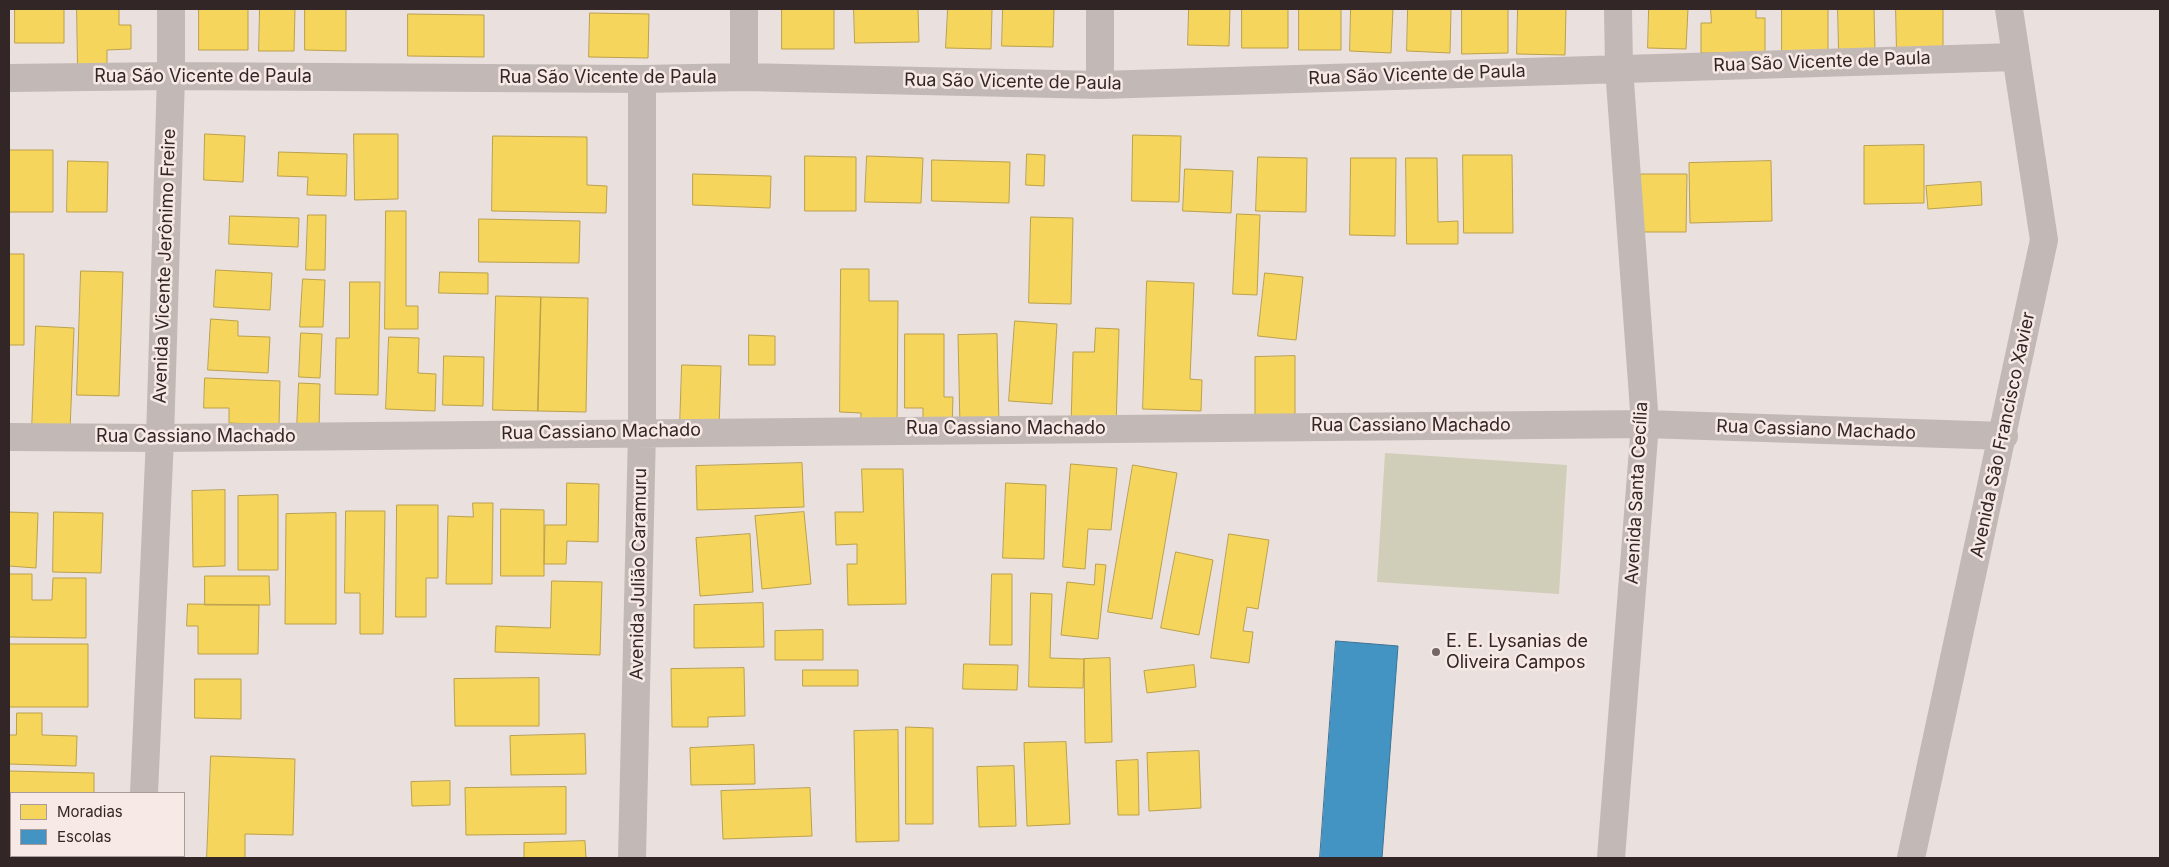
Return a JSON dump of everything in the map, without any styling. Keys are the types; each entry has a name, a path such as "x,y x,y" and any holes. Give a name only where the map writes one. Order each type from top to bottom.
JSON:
{"street":[{"name":"Avenida Vicente Jerônimo Freire","path":"144,792 160,438 171,76 171,9"},
{"path":"744,9 744,77"},
{"path":"1100,9 1100,85"},
{"name":"Avenida Santa Cecília","path":"1611,858 1644,424 1619,68 1618,9"},
{"name":"Avenida São Francisco Xavier","path":"1911,858 2004,436 2044,240 2009,9"},
{"name":"Rua São Vicente de Paula","path":"9,78 171,76 642,79 744,77 1100,85 2016,57"},
{"name":"Avenida Julião Caramuru","path":"632,858 642,432 642,79"},
{"name":"Rua Cassiano Machado","path":"9,437 160,438 1644,424 2004,436"}],"shaded area":[{"path":"1385,453 1567,465 1559,594 1377,582"}],"building: Moradias":[{"path":"15,9 64,9 64,43 15,43"},
{"path":"77,9 119,9 119,25 131,25 131,49 107,50 107,71 78,71"},
{"path":"199,9 248,9 248,50 199,50"},
{"path":"260,9 295,9 294,51 259,51"},
{"path":"305,9 346,9 346,51 305,50"},
{"path":"782,9 834,9 834,49 782,49"},
{"path":"854,9 918,9 919,42 855,43"},
{"path":"948,9 992,9 991,49 946,48"},
{"path":"1003,9 1054,9 1053,47 1002,46"},
{"path":"1189,9 1230,9 1229,46 1188,45"},
{"path":"1242,9 1288,9 1288,48 1242,48"},
{"path":"1299,9 1341,9 1341,50 1299,50"},
{"path":"1351,9 1393,9 1391,53 1350,51"},
{"path":"1408,9 1451,9 1450,53 1407,51"},
{"path":"1462,9 1508,9 1508,53 1462,54"},
{"path":"1518,9 1566,9 1565,55 1517,54"},
{"path":"1649,9 1688,9 1686,49 1648,48"},
{"path":"1711,9 1756,9 1756,18 1765,18 1765,52 1701,53 1701,23 1711,23"},
{"path":"1782,9 1828,9 1828,54 1782,54"},
{"path":"1838,9 1874,9 1875,52 1839,53"},
{"path":"1896,9 1943,9 1943,54 1897,55"},
{"path":"590,13 649,14 648,58 589,57"},
{"path":"408,14 484,15 484,57 408,56"},
{"path":"205,134 245,136 243,182 204,180"},
{"path":"354,134 398,134 398,199 355,200"},
{"path":"1133,135 1181,136 1179,202 1132,201"},
{"path":"493,136 587,137 587,185 607,186 606,213 492,211"},
{"path":"1924,145 1924,203 1864,204 1864,146"},
{"path":"9,150 53,150 53,212 9,212"},
{"path":"279,152 347,154 346,196 307,195 308,177 278,176"},
{"path":"1027,154 1045,155 1044,186 1026,185"},
{"path":"1463,155 1512,155 1513,233 1464,233"},
{"path":"805,156 856,157 856,211 805,211"},
{"path":"867,156 923,158 921,203 865,202"},
{"path":"1258,157 1307,158 1306,212 1256,211"},
{"path":"1351,158 1396,158 1395,236 1350,235"},
{"path":"1406,158 1437,158 1438,222 1458,221 1458,244 1407,244"},
{"path":"932,160 1010,162 1009,203 932,201"},
{"path":"68,161 108,162 107,212 67,212"},
{"path":"1771,161 1772,221 1690,223 1689,163"},
{"path":"1185,169 1233,171 1231,213 1183,211"},
{"path":"693,174 771,176 770,208 693,205"},
{"path":"1641,174 1687,174 1686,232 1640,232"},
{"path":"1981,182 1982,205 1928,209 1926,186"},
{"path":"386,211 406,211 406,306 418,306 418,329 385,329"},
{"path":"1237,214 1260,215 1257,295 1233,294"},
{"path":"308,215 326,215 325,270 306,270"},
{"path":"230,216 299,218 298,247 229,244"},
{"path":"1031,217 1073,218 1071,304 1029,303"},
{"path":"479,219 580,221 579,263 479,262"},
{"path":"9,254 24,254 24,345 9,345"},
{"path":"841,269 869,269 869,301 898,301 897,428 861,428 861,413 840,412"},
{"path":"216,270 272,273 270,310 214,307"},
{"path":"81,271 123,272 119,396 77,395"},
{"path":"440,272 488,273 488,294 439,293"},
{"path":"1265,273 1303,277 1296,340 1258,336"},
{"path":"303,279 325,280 323,327 300,327"},
{"path":"1147,281 1194,283 1190,379 1202,380 1201,411 1143,409"},
{"path":"350,282 380,282 378,395 335,394 336,338 349,338"},
{"path":"496,296 541,297 538,411 493,410"},
{"path":"541,297 588,298 586,412 538,411"},
{"path":"211,319 238,321 238,336 270,337 268,373 208,370"},
{"path":"1015,321 1057,324 1052,404 1009,401"},
{"path":"36,326 74,328 70,431 32,430"},
{"path":"1096,328 1119,329 1116,427 1071,426 1073,352 1094,352"},
{"path":"301,333 322,334 320,378 299,377"},
{"path":"905,334 944,334 944,397 953,397 952,428 923,428 923,408 905,408"},
{"path":"997,334 999,426 960,427 958,335"},
{"path":"749,335 775,336 775,365 749,365"},
{"path":"389,337 419,338 418,373 436,374 435,411 386,409"},
{"path":"444,356 484,357 483,406 443,405"},
{"path":"1295,356 1295,420 1255,421 1255,357"},
{"path":"682,365 721,366 719,428 680,427"},
{"path":"205,378 280,381 279,425 229,423 229,408 204,408"},
{"path":"299,383 320,384 319,430 297,429"},
{"path":"802,463 804,507 697,510 696,466"},
{"path":"1071,464 1117,468 1111,530 1088,529 1085,569 1063,567"},
{"path":"1133,465 1177,473 1152,619 1108,612"},
{"path":"862,469 903,469 906,604 848,605 847,564 857,564 857,544 836,545 835,512 863,512"},
{"path":"567,483 599,484 598,542 567,541 566,564 544,564 545,525 566,525"},
{"path":"1006,483 1046,485 1044,559 1003,558"},
{"path":"225,490 225,566 193,567 192,491"},
{"path":"278,495 278,570 238,570 238,496"},
{"path":"473,503 493,503 492,584 446,584 448,516 473,517"},
{"path":"397,505 438,505 438,578 426,578 426,617 396,617"},
{"path":"501,509 544,510 544,576 501,576"},
{"path":"346,511 385,511 383,634 360,634 360,593 345,593"},
{"path":"9,512 38,513 36,568 9,566"},
{"path":"54,512 103,513 101,573 53,572"},
{"path":"804,512 811,584 762,589 755,516"},
{"path":"336,513 336,624 285,624 286,514"},
{"path":"750,534 753,592 700,596 696,538"},
{"path":"1229,534 1269,540 1258,609 1247,607 1243,631 1253,632 1249,663 1211,658"},
{"path":"1176,552 1213,560 1199,635 1161,628"},
{"path":"1096,564 1106,565 1098,639 1061,635 1067,582 1094,585"},
{"path":"9,574 32,574 32,600 52,600 53,578 86,578 86,638 9,637"},
{"path":"992,574 1012,574 1012,645 990,645"},
{"path":"205,576 269,576 270,605 205,605"},
{"path":"552,581 602,582 600,655 495,652 496,626 550,628"},
{"path":"1031,593 1052,594 1050,658 1084,659 1083,688 1029,687"},
{"path":"763,603 764,647 694,648 694,605"},
{"path":"188,604 259,605 258,654 198,654 198,626 187,626"},
{"path":"823,630 823,660 775,660 775,631"},
{"path":"9,644 88,644 88,707 9,707"},
{"path":"1110,658 1112,742 1085,743 1084,659"},
{"path":"964,664 1018,665 1017,690 963,689"},
{"path":"1194,665 1196,687 1147,693 1144,671"},
{"path":"744,668 745,716 708,717 708,727 672,727 671,669"},
{"path":"803,670 858,670 858,686 803,686"},
{"path":"539,678 539,726 455,726 454,679"},
{"path":"195,679 241,679 241,719 195,718"},
{"path":"17,713 42,713 42,735 77,736 76,766 9,764 9,735 16,735"},
{"path":"906,727 933,728 933,824 906,824"},
{"path":"898,730 899,841 856,842 854,731"},
{"path":"585,734 586,774 511,775 510,736"},
{"path":"1066,742 1070,824 1027,826 1024,743"},
{"path":"754,745 755,784 691,785 690,748"},
{"path":"1199,751 1201,808 1149,811 1147,753"},
{"path":"211,756 295,759 293,835 245,834 245,858 207,858"},
{"path":"1138,760 1139,815 1118,815 1116,761"},
{"path":"1014,766 1016,826 979,827 977,767"},
{"path":"9,771 94,773 94,792 10,792 9,815"},
{"path":"450,781 450,805 412,806 411,782"},
{"path":"566,787 566,834 466,835 465,788"},
{"path":"810,788 812,836 723,839 721,791"},
{"path":"585,841 586,858 524,858 524,843"},
{"path":"20,857 45,857 45,858"}],"building: Escolas":[{"path":"1336,641 1398,646 1382,858 1320,858"}],"place":[{"name":"E. E. Lysanias de Oliveira Campos","path":"1436,652"}]}
